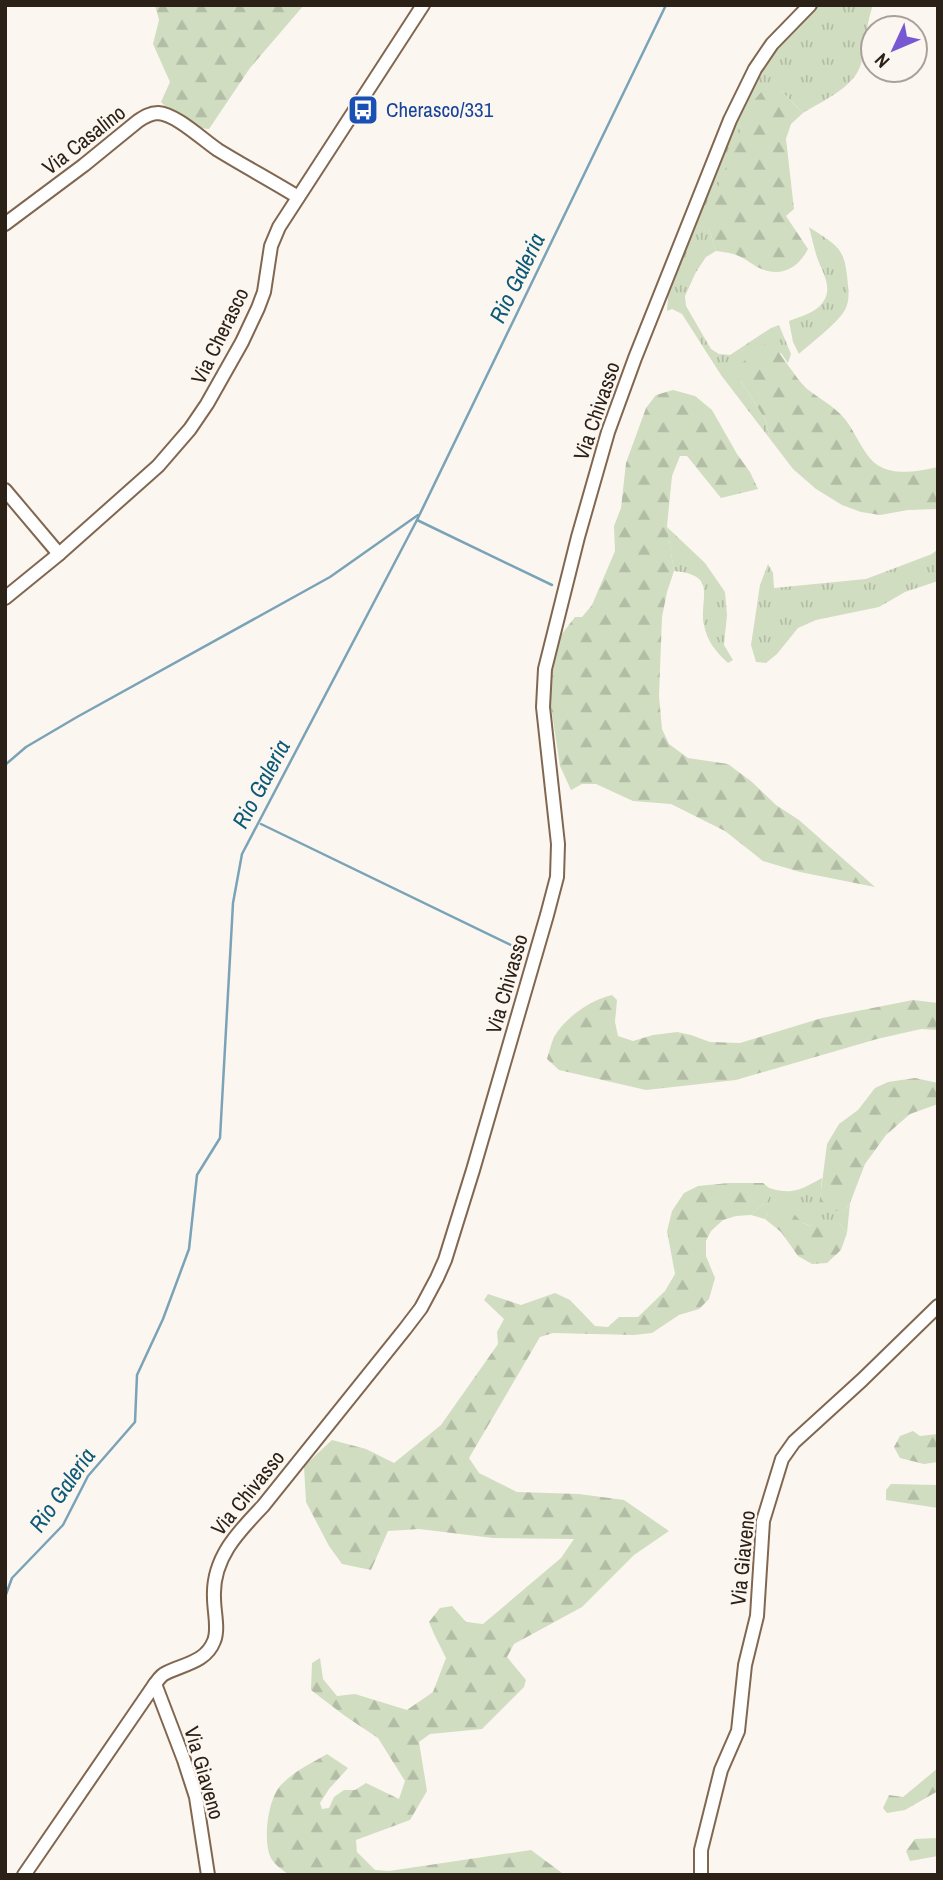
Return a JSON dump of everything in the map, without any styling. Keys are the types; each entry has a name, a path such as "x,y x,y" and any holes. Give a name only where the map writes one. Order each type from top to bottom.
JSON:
{"street":[{"name":"Via Cherasco","path":"5,598 158,466 190,429 242,342 258,308 264,292 274,239 298,197 423,5"},
{"name":"Via Chivasso","path":"24,1875 164,1673 199,1659 214,1643 215,1579 224,1553 421,1308 445,1260 557,877 558,844 543,707 545,669 608,432 720,145 750,79 772,44 810,5"},
{"name":"Via Casalino","path":"5,224 138,121 155,114 170,117 298,197"},
{"path":"5,490 59,554"},
{"name":"Via Giaveno","path":"701,1875 701,1850 721,1770 738,1731 745,1665 757,1616 763,1521 782,1459 801,1434 862,1380 938,1306"},
{"name":"Via Giaveno","path":"155,1684 196,1797 208,1875"}],"green space":[{"path":"155,5 304,5 250,68 209,129 183,120 161,102 170,82 153,44 159,20"},
{"path":"814,5 873,5 871,14 859,14 859,68 845,87 803,113 781,91 709,229 716,251 706,257 685,296 686,306 711,349 719,354 730,355 779,325 791,354 788,363 781,353 737,375 765,419 770,439 721,375 682,314 672,309 667,311 669,286 745,94 760,68"},
{"path":"768,84 781,91 803,113 791,124 786,139 794,209 786,216 808,249 793,267 780,272 765,270 736,255 716,251 707,215 751,104"},
{"path":"809,227 834,245 843,256 848,296 846,307 839,318 799,354 793,342 789,321 816,309 823,302 827,291"},
{"path":"769,341 806,388 844,418 873,462 886,469 901,472 938,467 938,509 880,515 861,512 842,505 816,489 793,469 770,439 765,419 737,375 737,367"},
{"path":"673,390 695,396 712,410 758,489 721,498 687,456 680,456 672,476 667,526 674,571 662,617 659,696 662,729 669,744 688,758 728,764 776,805 799,820 875,887 800,872 763,861 725,831 671,804 633,801 596,784 582,784 571,790 560,766 549,694 558,639 575,617 582,617 592,605 615,551 614,526 621,508 626,463 646,408 656,395"},
{"path":"667,527 705,563 725,592 727,615 724,645 733,660 728,663 713,646 705,631 702,583 688,573 674,571"},
{"path":"938,549 938,581 905,592 879,607 816,620 798,628 766,663 756,662 751,645 760,585 768,564 773,573 774,588 866,579 932,554"},
{"path":"612,995 617,1000 615,1022 618,1036 633,1041 677,1032 710,1042 740,1043 822,1018 913,1000 938,1003 938,1030 921,1029 877,1039 736,1080 646,1090 559,1070 547,1059 559,1030 587,1005"},
{"path":"915,1078 938,1083 938,1104 910,1114 886,1135 865,1164 850,1203 844,1211 825,1211 819,1206 827,1144 839,1124 858,1110 875,1088 888,1082"},
{"path":"822,1178 820,1206 844,1211 850,1203 847,1233 839,1223 812,1226 768,1212 765,1219 751,1215 769,1198 769,1188 796,1190"},
{"path":"763,1183 769,1188 769,1198 751,1215 723,1220 711,1231 706,1241 706,1256 715,1278 709,1299 699,1309 679,1315 652,1333 553,1333 540,1337 469,1458 479,1473 517,1492 579,1494 624,1500 669,1531 634,1555 582,1607 514,1644 507,1657 526,1680 524,1687 482,1729 430,1734 419,1742 427,1791 410,1820 356,1840 357,1852 375,1870 389,1871 531,1850 562,1873 289,1875 270,1856 267,1829 273,1798 292,1775 327,1754 348,1768 320,1803 322,1809 329,1808 334,1797 344,1790 355,1790 366,1783 399,1799 405,1781 378,1738 311,1690 312,1663 320,1658 323,1679 337,1696 355,1694 407,1710 433,1692 446,1658 429,1622 440,1608 452,1606 466,1622 483,1624 561,1558 574,1539 493,1538 419,1529 388,1531 371,1570 342,1564 329,1546 306,1502 304,1466 332,1440 366,1449 394,1463 441,1425 498,1344 497,1332 504,1319 484,1300 488,1294 521,1305 555,1293 570,1300 595,1326 608,1327 619,1317 638,1317 665,1291 675,1274 667,1231 672,1211 684,1193 698,1186"},
{"path":"788,1207 802,1223 812,1226 825,1219 839,1223 847,1233 841,1250 827,1263 812,1264 798,1256 781,1232 765,1219 768,1212"},
{"path":"913,1431 920,1436 938,1434 938,1462 924,1464 900,1458 894,1447 900,1436"},
{"path":"891,1484 938,1485 938,1508 886,1500 886,1490"},
{"path":"938,1768 938,1791 905,1810 887,1813 883,1808 889,1795 903,1797"},
{"path":"938,1838 938,1856 910,1861 906,1851 915,1839"}],"waterway":[{"name":"Rio Galeria","path":"5,1597 12,1578 63,1525 88,1476 135,1422 137,1375 163,1319 189,1249 197,1175 220,1138 233,903 242,854 417,520 666,5"},
{"path":"5,765 26,747 77,717 330,577 418,515"},
{"path":"417,520 552,585"},
{"path":"261,824 519,949"}],"place":[{"name":"Cherasco/331","path":"363,110"}]}
